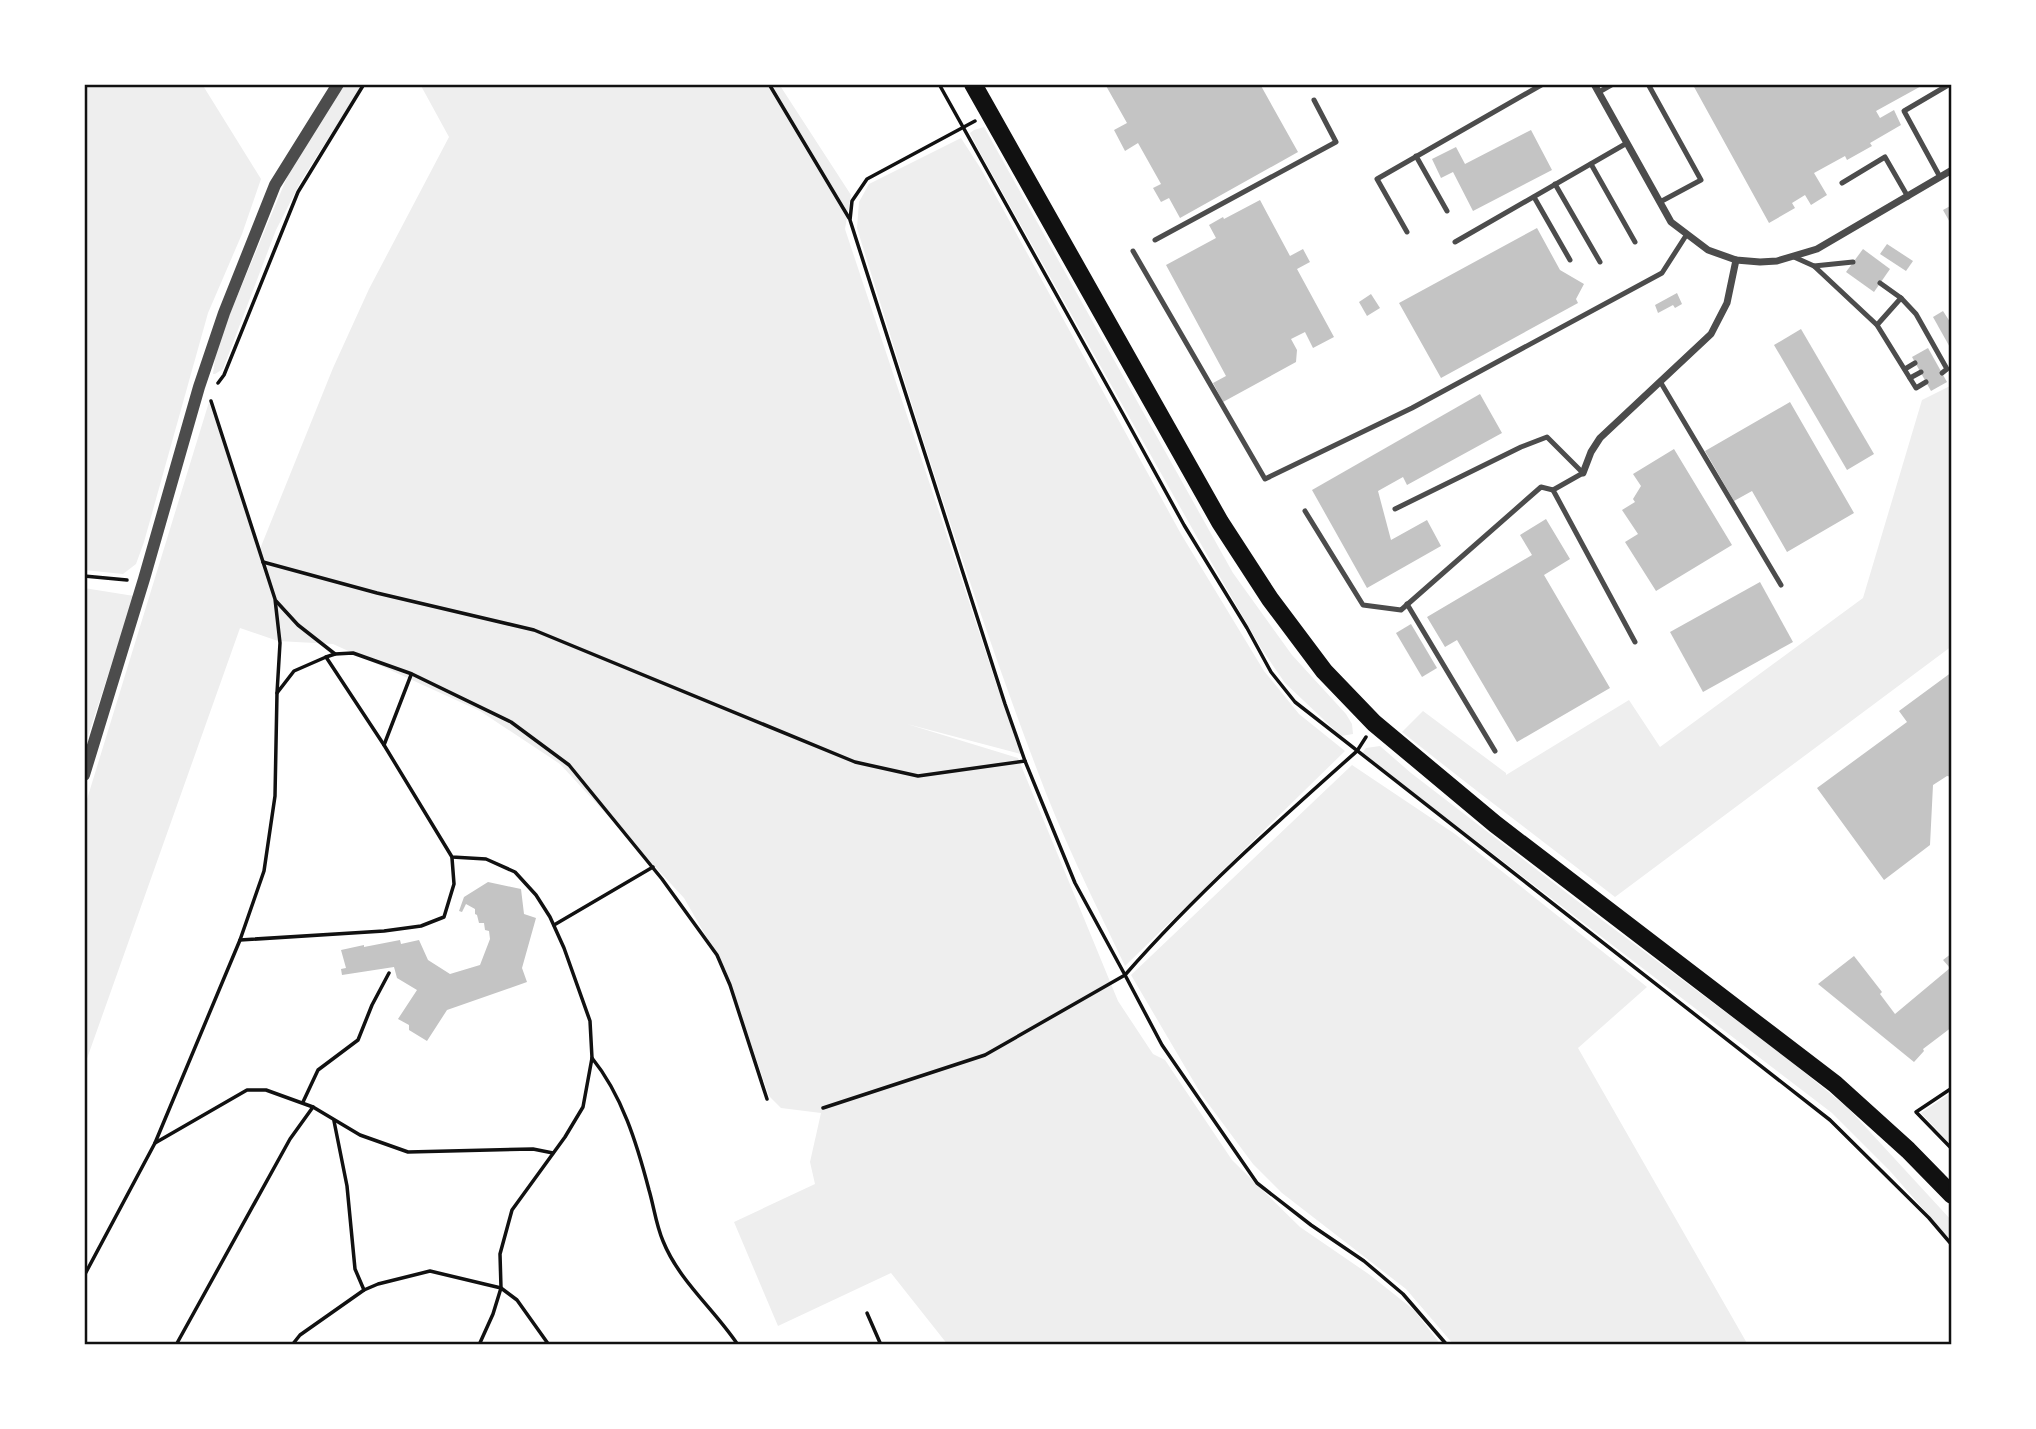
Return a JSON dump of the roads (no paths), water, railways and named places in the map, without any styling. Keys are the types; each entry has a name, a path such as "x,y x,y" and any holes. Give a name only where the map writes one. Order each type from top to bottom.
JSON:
{"main road":[{"path":"973,84 1220,522 1270,599 1324,671 1374,723 1495,824 1835,1084 1908,1150 1952,1195"}],"street":[{"path":"84,775 144,579 198,387 224,313 275,185 338,84"},
{"path":"1594,84 1671,222 1708,250 1736,260 1777,261 1817,249 1952,170"},
{"path":"1583,472 1600,439 1711,334 1727,303 1736,260"}],"lane":[{"path":"1407,232 1377,178 1544,84"},
{"path":"1599,92 1613,84"},
{"path":"1648,84 1701,180 1660,202"},
{"path":"1940,177 1904,111 1950,84"},
{"path":"1154,240 1336,142 1314,100"},
{"path":"1455,242 1628,143"},
{"path":"1416,156 1447,211"},
{"path":"1842,183 1885,157 1908,197"},
{"path":"1591,164 1635,242"},
{"path":"1555,184 1600,262"},
{"path":"1534,197 1570,260"},
{"path":"1133,251 1265,479 1412,408 1662,272 1686,234"},
{"path":"1794,257 1814,266 1878,325 1916,388 1926,382"},
{"path":"1814,266 1853,262"},
{"path":"1880,283 1901,298 1916,314 1939,362 1947,369 1942,373"},
{"path":"1878,325 1901,298"},
{"path":"1905,369 1915,363"},
{"path":"1910,378 1921,372"},
{"path":"1661,383 1780,585"},
{"path":"1305,511 1363,605 1401,610 1541,487 1553,490 1583,472 1547,437 1395,509"},
{"path":"1553,490 1635,642"},
{"path":"1407,604 1495,751"}]}
